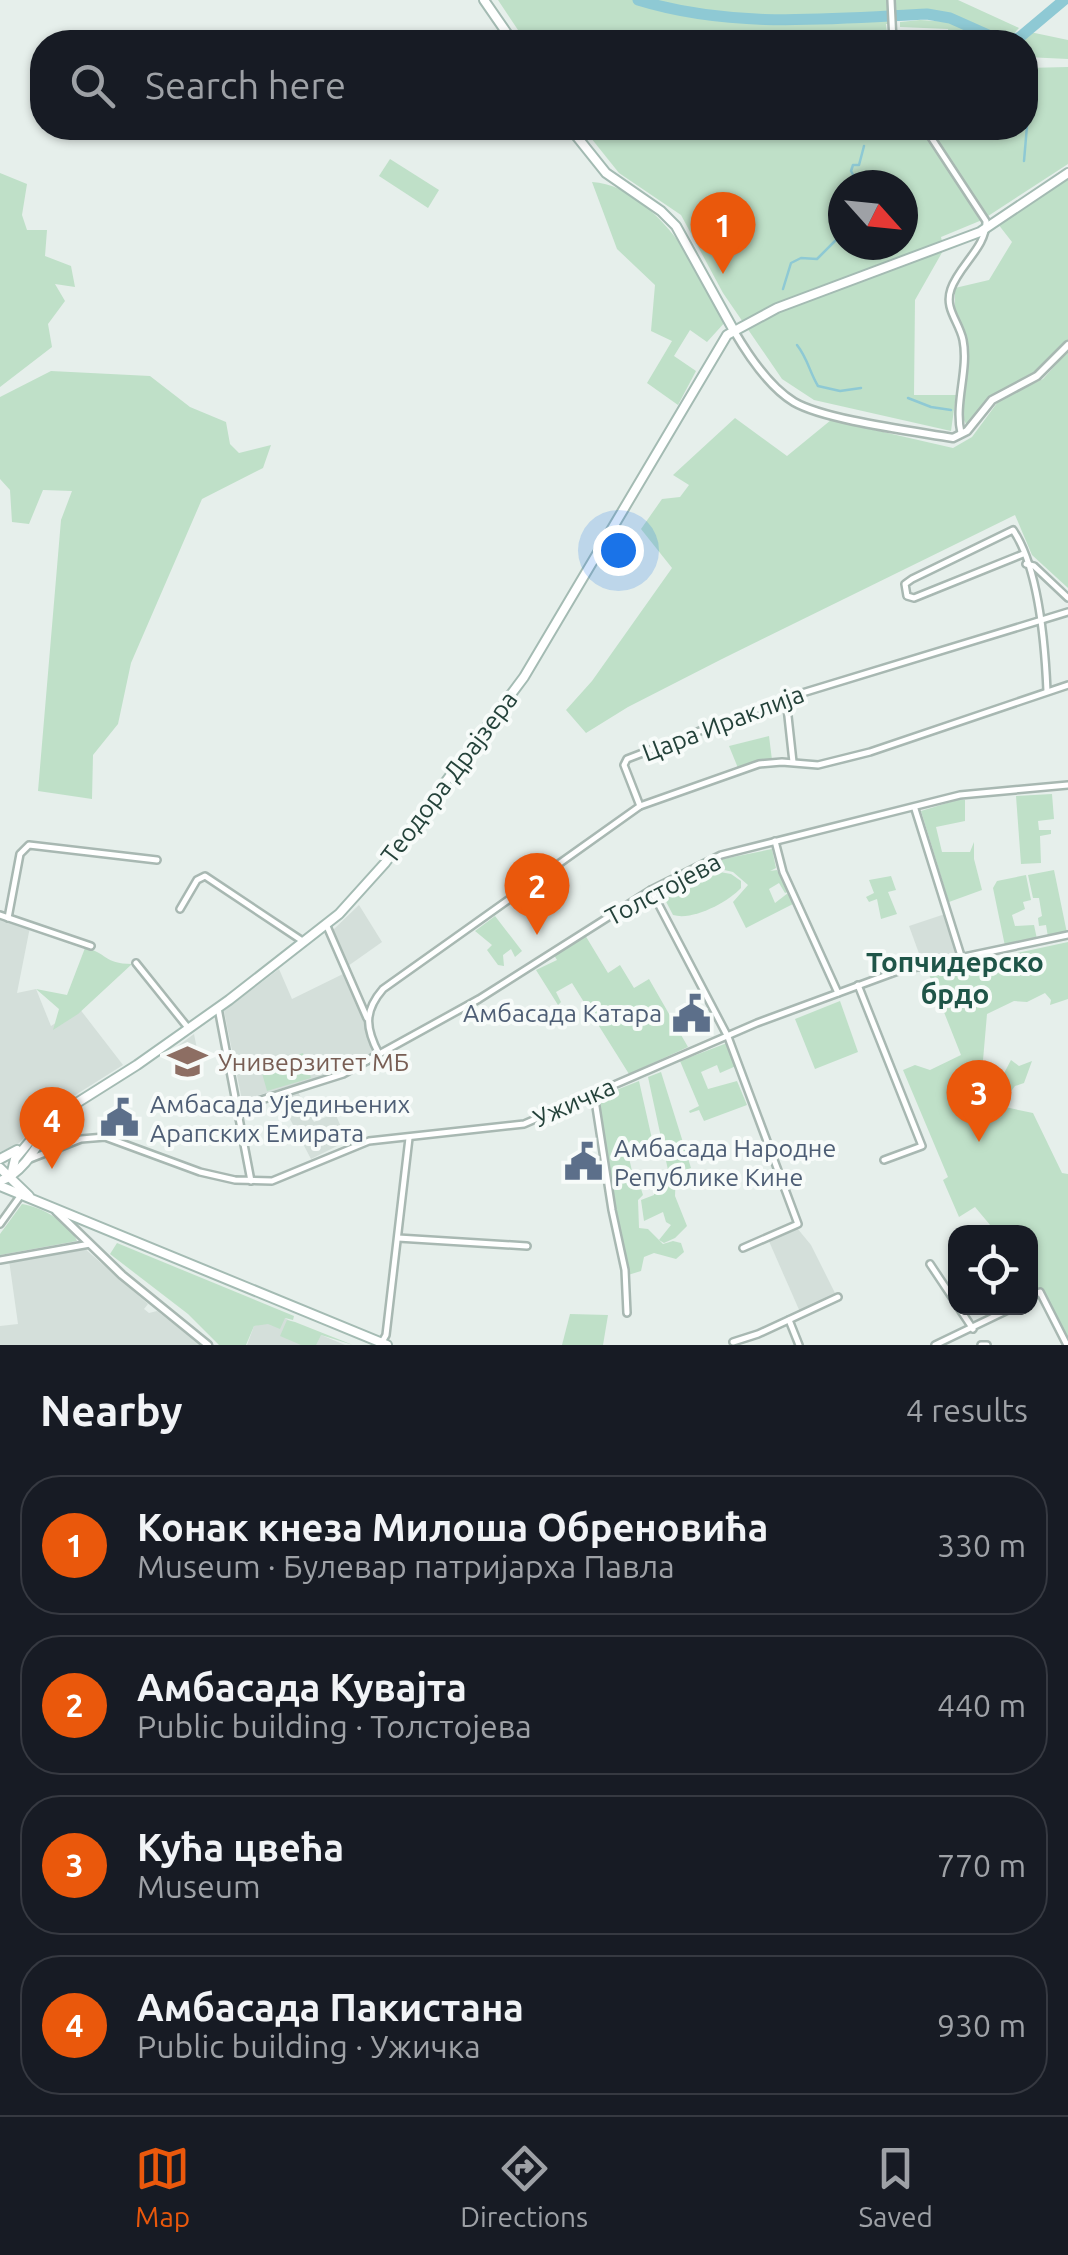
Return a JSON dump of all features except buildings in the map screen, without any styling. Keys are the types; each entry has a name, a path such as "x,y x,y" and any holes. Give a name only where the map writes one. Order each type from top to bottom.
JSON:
{"main road":[{"path":"484,0 505,30"},
{"path":"580,140 606,173 676,226 733,330 788,304 987,228 1068,173"},
{"name":"Теодора Драјзера","path":"0,1184 27,1159 50,1119 218,1008 348,906 385,863 524,677 718,347 733,330"},
{"name":"Теодора Драјзера","path":"11,1176 14,1160 38,1137"},
{"path":"0,1159 26,1146"},
{"path":"0,1168 31,1198"},
{"path":"0,1184 384,1344"},
{"path":"76,1230 80,1220"}],"street":[{"path":"891,0 892,30"},
{"path":"933,140 982,212 987,228 957,276 949,298 963,341 959,415 963,436"},
{"path":"733,330 774,385 804,407 951,438 963,436 992,400 1037,376 1068,345"},
{"path":"1023,554 914,598 907,596 904,589 906,582 1013,530 1023,554 1043,619 1047,692"},
{"path":"1026,564 1034,566 1068,598"},
{"name":"Цара Ираклија","path":"640,806 625,760 786,698 1068,612"},
{"path":"367,1018 383,989 640,806 759,764 818,765 870,752 1068,685"},
{"path":"786,698 793,762"},
{"name":"Толстојева","path":"236,1108 338,1077 479,999 651,890 721,855 960,795 1068,785"},
{"path":"915,808 962,959"},
{"path":"775,841 783,872 838,993"},
{"path":"8,918 20,854 29,845 158,860"},
{"path":"180,909 198,880 206,876 304,942"},
{"path":"651,890 728,1037 798,1224 743,1248"},
{"path":"0,916 91,946"},
{"path":"326,924 379,1054"},
{"name":"Ужичка","path":"27,1159 95,1136 116,1139 200,1172 251,1181 279,1178 362,1143 517,1127 898,970 1068,935"},
{"path":"136,963 189,1028"},
{"path":"858,985 922,1146 884,1160"},
{"path":"218,1008 251,1181"},
{"path":"594,1094 625,1270 627,1313"},
{"name":"Ужичка","path":"38,1137 72,1142"},
{"path":"384,1344 409,1138"},
{"path":"0,1224 21,1195"},
{"path":"51,1208 208,1345"},
{"path":"90,1244 94,1225"},
{"path":"398,1238 528,1246"},
{"path":"0,1260 90,1244"},
{"path":"930,1264 948,1291"},
{"path":"1038,1293 1067,1345"},
{"path":"733,1342 838,1297"},
{"path":"963,1315 973,1330"},
{"path":"936,1345 1000,1315"},
{"path":"789,1320 798,1345"}],"shaded area":[{"path":"359,905 382,942 348,966 333,930"},
{"path":"945,914 959,954 921,959 909,926"},
{"path":"0,920 30,927 17,993 36,989 51,1026 79,1008 123,1065 50,1111 18,1144 0,1152"},
{"path":"279,969 292,999 345,973 365,1017 374,1055 331,1078 323,1076 242,1100 224,1011"},
{"name":"Универзитет МБ","path":"194,1034 202,1074 179,1078 174,1049"},
{"path":"298,1092 314,1122 335,1113 347,1141 311,1159 280,1100"},
{"path":"797,1228 811,1245 836,1295 800,1312 768,1239"},
{"path":"84,1248 148,1304 144,1309 149,1313 157,1311 201,1345 0,1345 0,1326 18,1324 9,1260"},
{"path":"285,1318 345,1345 247,1345 254,1326"}],"green space":[{"path":"498,0 958,0 1019,28 988,30 956,17 897,12 892,4 892,24 886,24 887,30 518,30"},
{"path":"900,22 951,22 971,30 900,27"},
{"path":"1038,34 1068,40 1068,59 1038,58"},
{"path":"1068,67 1068,164 982,220 941,237 944,249 915,300 914,395 956,395 951,431 814,400 782,379 723,293 681,215 619,173 593,140 1038,140 1038,68"},
{"path":"390,159 439,190 428,208 379,176"},
{"path":"0,173 27,184 22,215 27,230 47,230 45,256 71,266 75,287 55,284 65,301 48,324 52,347 0,387"},
{"path":"1068,176 1068,340 1033,377 991,396 967,426 963,418 968,344 955,314 955,288 989,280 1012,242 998,224"},
{"path":"592,182 614,187 655,214 689,256 726,321 707,342 690,330 674,356 696,371 678,405 647,383 672,341 651,331 655,285 617,249"},
{"path":"1068,351 1068,588 1032,555 1015,515 722,659 586,733 566,710 592,681 672,568 641,529 662,499 680,497 689,485 673,475 735,418 787,456 831,420 953,448 972,437 1000,399 1043,379"},
{"path":"51,371 150,376 190,407 226,422 230,444 239,453 271,445 263,468 202,499 131,663 118,724 93,755 92,799 38,791 61,520 72,491 43,490 29,524 12,522 10,490 0,479 0,397"},
{"path":"769,736 772,760 738,768 729,746"},
{"path":"1052,794 1054,819 1038,821 1039,830 1051,830 1051,834 1040,836 1041,863 1021,864 1016,796"},
{"path":"965,800 965,821 936,827 942,852 970,852 974,842 982,890 949,902 921,811"},
{"path":"772,849 776,868 770,871 777,870 788,892 779,883 769,889 775,903 788,893 793,904 746,928 733,902 748,885 733,872 707,866"},
{"path":"703,869 731,874 741,881 741,888 710,909 673,915 660,890"},
{"path":"1054,870 1067,933 1048,937 1046,925 1039,926 1039,898 1033,898 1028,875"},
{"path":"1026,875 1031,900 1023,902 1025,909 1012,915 1015,926 1034,925 1037,939 1005,946 993,888 997,881"},
{"path":"891,876 896,890 888,892 897,914 881,919 877,899 869,902 866,897 874,893 869,880"},
{"path":"495,916 522,951 515,957 511,949 503,955 504,966 498,965 487,950 492,945 475,931"},
{"path":"585,935 608,973 620,965 634,988 649,979 688,1047 629,1074 572,983 556,992 561,1002 558,1005 536,970 557,960 554,955"},
{"path":"1068,942 1068,999 1050,1005 1045,993 1027,1002 1014,1001 987,1014 982,1072 984,1079 1002,1077 1011,1060 1019,1066 1032,1061 1024,1083 1015,1086 1000,1106 1033,1113 1062,1173 1068,1174 1068,1339 1045,1295 1038,1292 1038,1225 990,1225 975,1207 959,1217 943,1180 948,1177 903,1070 915,1065 930,1070 961,1055 928,972"},
{"path":"85,948 110,960 132,964 78,1014 53,1030 59,1009 36,989 67,995"},
{"path":"840,1001 858,1052 815,1069 795,1019"},
{"path":"727,1043 736,1066 720,1073 717,1065 701,1072 708,1089 737,1081 747,1105 704,1121 699,1110 689,1111 699,1106 680,1061"},
{"path":"303,1053 311,1078 267,1091 260,1066"},
{"path":"661,1072 691,1168 676,1173 675,1196 687,1226 664,1243 659,1240 671,1225 663,1212 644,1221 641,1200 654,1195 654,1186 664,1180 668,1170 648,1077"},
{"path":"639,1081 652,1139 627,1149 643,1195 638,1200 639,1228 648,1229 663,1244 681,1243 684,1252 676,1259 654,1253 644,1257 641,1271 628,1275 596,1098"},
{"path":"22,1204 54,1217 77,1241 0,1255 0,1234"},
{"path":"117,1243 294,1316 293,1320 285,1318 280,1329 268,1324 254,1326 246,1345 219,1345 188,1314 110,1254"},
{"path":"570,1314 608,1315 603,1345 562,1345"},
{"path":"287,1320 353,1345 321,1335 316,1345 301,1345 280,1336"}],"waterway":[{"path":"638,0 709,15 781,20 927,14 950,18 977,30"},
{"path":"1028,30 1064,0"},
{"path":"1024,161 1026,140"},
{"path":"851,170 853,165 859,165 864,146"},
{"path":"783,289 791,263 801,258 817,259 828,248"},
{"path":"797,345 818,386 840,391 861,388"},
{"path":"908,398 951,410"}],"place":[{"name":"Конак кнеза Милоша Обреновића","path":"723,274"},
{"name":"Амбасада Кувајта","path":"537,935"},
{"name":"Амбасада Катара","path":"692,1013"},
{"name":"Универзитет МБ","path":"188,1062"},
{"name":"Амбасада Уједињених Арапских Емирата","path":"120,1118"},
{"name":"Кућа цвећа","path":"979,1142"},
{"name":"Амбасада Народне Републике Кине","path":"584,1162"},
{"name":"Амбасада Пакистана","path":"52,1169"}],"district":[{"name":"Топчидерско брдо","path":"955,977"}]}
